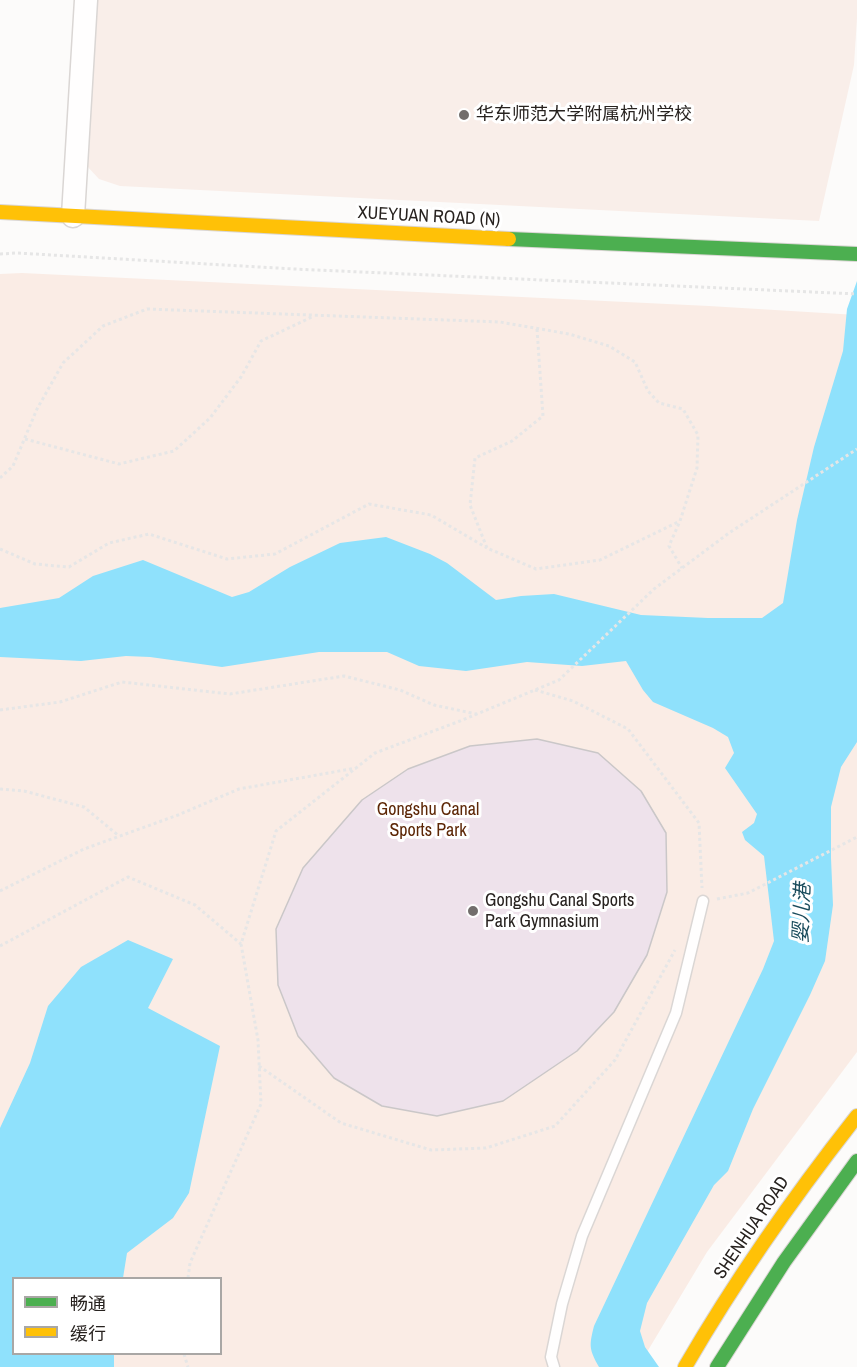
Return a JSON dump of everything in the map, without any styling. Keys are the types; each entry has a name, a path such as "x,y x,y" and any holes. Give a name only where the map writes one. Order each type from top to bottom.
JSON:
{"main road":[{"name":"XUEYUAN ROAD (N)","path":"0,212 600,244 852,254"},
{"name":"SHENHUA ROAD","path":"685,1367 706,1329 778,1221 807,1179 857,1116"},
{"path":"717,1367 802,1236 857,1161"}],"street":[{"path":"73,216 86,0"}],"lane":[{"path":"554,1367 551,1357 562,1304 582,1236 676,1013 703,901"}],"path":[{"path":"0,254 40,254 294,269 857,294"},
{"path":"0,478 13,466 37,410 63,363 103,326 147,309 500,322 568,334 609,346 635,362 648,391 659,403 683,409 698,435 697,468 680,521 669,546 682,568"},
{"path":"24,438 119,464 174,451 210,418 241,377 261,341 316,315"},
{"path":"487,548 470,506 475,458 512,441 543,416 537,329"},
{"path":"188,1277 190,1263 261,1104 258,1040 241,944 276,831 375,753 559,680 654,589 729,533 857,449"},
{"path":"0,549 35,564 69,567 109,543 149,534 227,559 275,554 369,504 431,514 487,548 536,569 600,560 680,521"},
{"path":"0,710 60,702 122,682 230,693 344,676 400,690 434,705 476,714"},
{"path":"535,690 573,701 628,729 699,823 703,901 748,893 857,837"},
{"path":"0,891 84,849 178,815 238,789 357,768"},
{"path":"0,789 24,791 84,807 119,836"},
{"path":"0,946 128,877 195,905 241,944"},
{"path":"259,1066 341,1123 431,1150 486,1148 555,1126 615,1060 675,949"}],"shaded area":[{"name":"华东师范大学附属杭州学校","path":"81,0 857,0 857,18 854,65 819,221 120,186 99,179 86,165"}],"green space":[{"name":"Gongshu Canal Sports Park","path":"22,273 857,315 857,1052 707,1252 638,1367 0,1367 0,274"}],"water":[{"name":"婴儿港","path":"857,281 857,742 841,767 831,807 833,905 825,961 753,1109 728,1171 714,1185 647,1303 640,1331 645,1347 659,1367 599,1367 591,1347 594,1326 763,969 774,941 764,856 745,840 742,832 754,823 757,814 725,768 734,753 728,737 713,728 653,702 626,661 582,666 527,662 466,671 419,666 387,652 319,652 222,667 150,657 126,656 81,661 0,657 0,608 59,598 93,576 143,560 232,597 249,592 290,567 340,543 386,537 447,563 496,600 554,594 641,615 762,618 783,603 797,520 814,447 843,351 847,309"},
{"path":"128,940 173,959 148,1008 220,1046 189,1193 173,1218 127,1253 123,1277 12,1277 12,1355 114,1355 114,1367 0,1367 0,1128 30,1063 48,1006 81,967"}],"building":[{"name":"Gongshu Canal Sports Park Gymnasium","path":"537,739 598,753 641,791 666,833 667,892 647,955 614,1012 577,1051 503,1101 437,1116 382,1106 334,1078 298,1036 278,985 276,929 303,868 362,800 408,769 470,746"}],"traffic: fast":[{"path":"509,239 857,254"},
{"path":"717,1367 784,1262 857,1161"}],"traffic: slow":[{"path":"0,212 509,239"},
{"path":"685,1367 767,1238 857,1116"}],"place":[{"name":"华东师范大学附属杭州学校","path":"464,115"},
{"name":"Gongshu Canal Sports Park Gymnasium","path":"473,911"}]}
